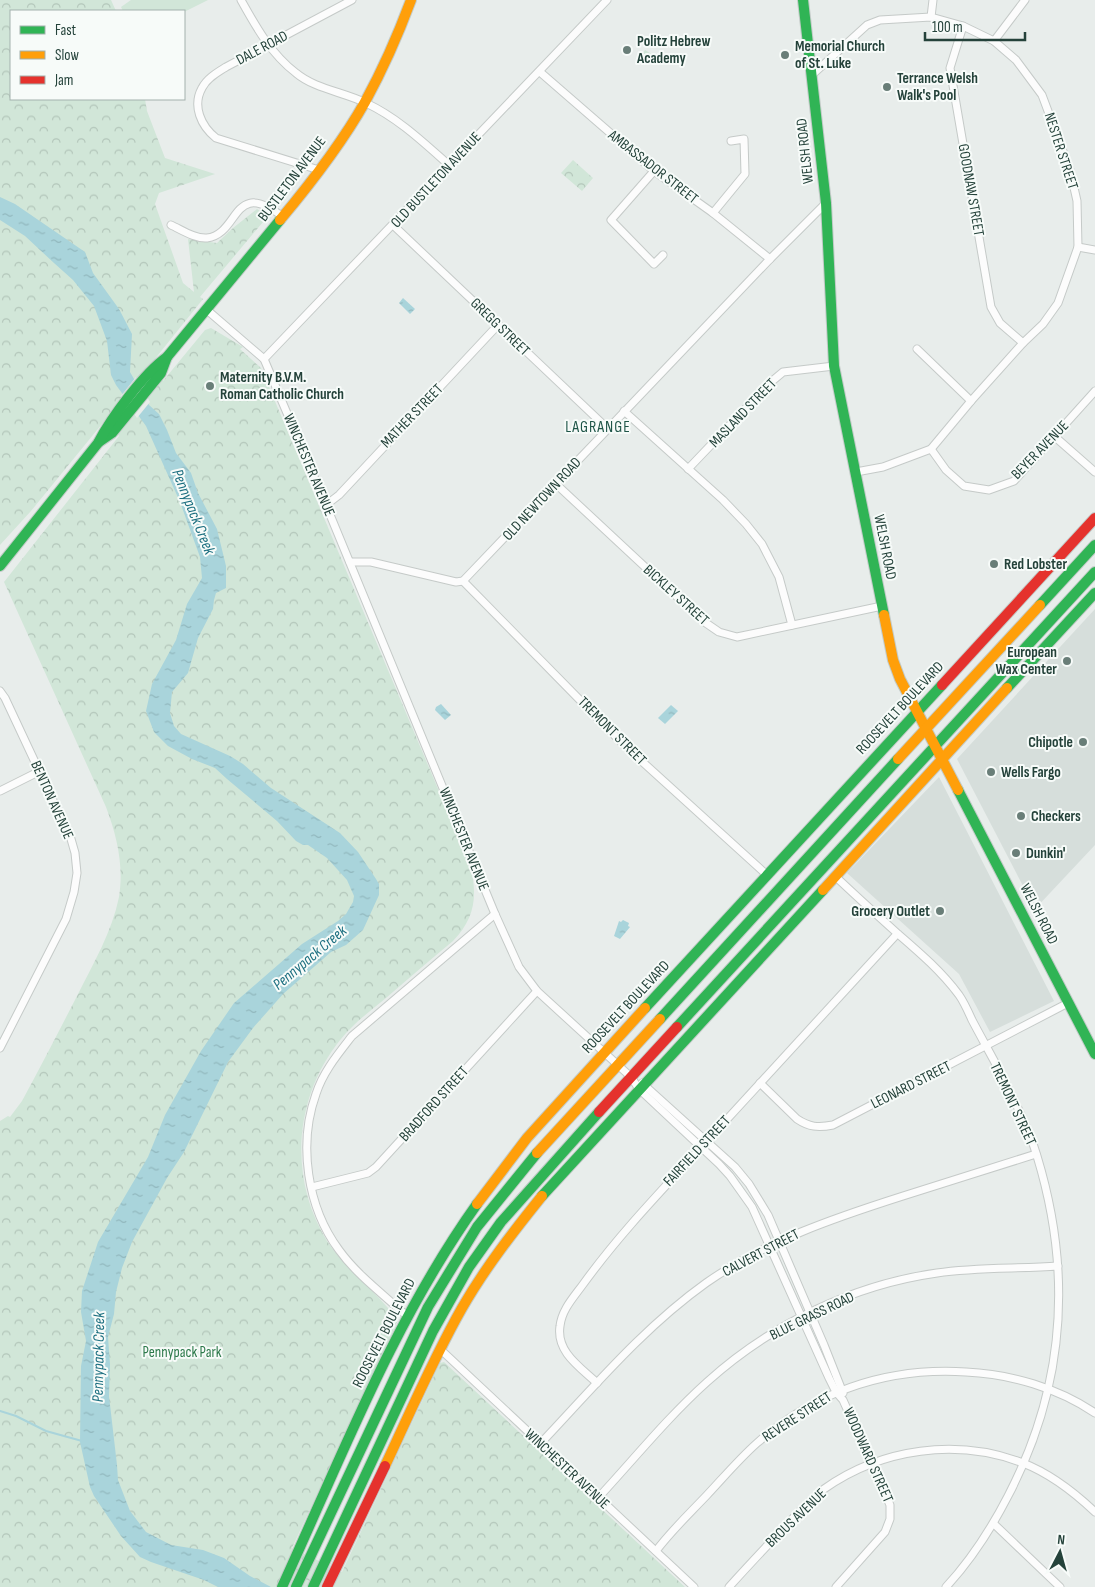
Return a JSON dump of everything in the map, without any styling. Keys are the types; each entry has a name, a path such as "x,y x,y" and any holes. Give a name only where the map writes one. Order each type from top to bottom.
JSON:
{"main road":[{"name":"BUSTLETON AVENUE","path":"0,566 98,442 283,217 338,144 365,102 386,60 409,0"},
{"name":"WELSH ROAD","path":"803,0 826,204 834,366 895,669 1068,1003 1093,1046"},
{"name":"ROOSEVELT BOULEVARD","path":"282,1587 387,1356 445,1251 494,1180 535,1128 1095,518"},
{"name":"ROOSEVELT BOULEVARD","path":"296,1587 428,1307 477,1227 524,1168 1095,543"},
{"path":"1036,582 1095,543"},
{"path":"313,1587 428,1339 450,1298 479,1252 512,1208 1095,572"},
{"path":"1045,626 1095,593"},
{"path":"328,1584 440,1349 481,1275 502,1245 535,1203 1095,593"},
{"path":"481,1275 512,1208"},
{"path":"386,1430 426,1379"},
{"path":"342,1455 385,1396"}],"street":[{"path":"241,0 267,45 296,74 312,83 365,102 398,121 449,165"},
{"name":"DALE ROAD","path":"319,170 216,138 210,133 199,116 197,105 202,86 226,67 352,0"},
{"name":"OLD BUSTLETON AVENUE","path":"264,359 607,0"},
{"path":"931,17 933,0"},
{"path":"994,41 1024,0"},
{"name":"NESTER STREET","path":"812,76 866,24 897,18 931,17 963,26 994,41 1016,60 1042,95 1070,170 1077,201 1078,247 1058,303 1043,324 1023,343 971,401 931,449 883,467 856,472"},
{"name":"GOODNAW STREET","path":"963,26 950,68 991,307 1000,322 1023,343"},
{"name":"AMBASSADOR STREET","path":"540,72 654,171 713,213 770,259"},
{"path":"713,213 745,174 744,139 731,141"},
{"path":"654,171 611,220 654,264 663,255"},
{"path":"171,225 195,236 211,237 222,230 240,209 253,204 267,205 283,217"},
{"name":"OLD NEWTOWN ROAD","path":"463,581 770,259 826,204"},
{"name":"GREGG STREET","path":"393,225 608,429"},
{"path":"1078,247 1095,250"},
{"name":"WINCHESTER AVENUE","path":"207,310 264,359 326,504 495,914"},
{"name":"MATHER STREET","path":"326,504 339,495 498,326"},
{"path":"917,349 971,401"},
{"name":"MASLAND STREET","path":"688,469 771,382 783,372 834,366"},
{"name":"BEYER AVENUE","path":"931,449 946,470 964,486 989,490 1014,481 1095,391"},
{"path":"624,411 723,500 762,544 779,577 792,625"},
{"path":"1054,436 1095,472"},
{"name":"BICKLEY STREET","path":"556,484 703,621 719,632 737,637 882,606"},
{"path":"350,562 371,562 456,582 463,581"},
{"name":"TREMONT STREET","path":"463,581 625,746 767,875"},
{"name":"BENTON AVENUE","path":"0,691 71,839 75,853 77,873 74,892 66,919 0,1048"},
{"path":"0,791 40,771"},
{"name":"TREMONT STREET","path":"835,876 897,934 927,959 960,996 1022,1116 1036,1154 1053,1222 1058,1266 1058,1322 1049,1390 1025,1464 994,1524 946,1587"},
{"path":"408,1316 371,1283 340,1251 323,1222 312,1187 308,1166 310,1118 316,1094 324,1075 352,1036 495,914"},
{"name":"WOODWARD STREET","path":"495,914 519,967 537,991 704,1144 736,1167 749,1184 768,1215 810,1313 839,1391"},
{"name":"FAIRFIELD STREET","path":"597,1383 568,1355 561,1344 559,1335 562,1315 598,1264 644,1209 897,934"},
{"name":"BRADFORD STREET","path":"312,1187 368,1173 376,1167 537,991"},
{"name":"LEONARD STREET","path":"760,1083 796,1119 804,1124 820,1127 833,1125 1068,1003"},
{"name":"WOODWARD STREET","path":"704,1144 752,1207 889,1500 891,1511 889,1526 836,1587"},
{"name":"CALVERT STREET","path":"540,1444 597,1383 667,1313 707,1282 770,1246 818,1224 1036,1154"},
{"name":"BLUE GRASS ROAD","path":"598,1498 708,1381 758,1343 802,1317 853,1294 936,1273 977,1269 1058,1266"},
{"name":"WINCHESTER AVENUE","path":"440,1349 694,1587"},
{"name":"REVERE STREET","path":"656,1552 756,1444 778,1426 839,1391 898,1375 947,1371 992,1374 1049,1390 1095,1413"},
{"name":"BROUS AVENUE","path":"729,1587 813,1498 838,1480 872,1462 902,1454 948,1449 992,1454 1025,1464 1067,1488 1095,1512"},
{"path":"994,1524 1059,1587"}],"shaded area":[{"path":"1095,609 1095,845 1035,909 957,759"},
{"path":"939,777 1054,1001 990,1032 959,974 847,873"}],"green space":[{"name":"Pennypack Park","path":"0,0 111,0 116,10 10,10 10,100 145,100 147,111 165,158 215,174 159,193 155,204 183,283 194,292 188,239 217,243 257,209 268,216 200,297 203,299 150,365 163,381 205,330 211,328 243,347 240,349 261,368 470,865 474,887 473,906 466,924 460,932 453,941 362,1017 346,1033 325,1061 306,1111 302,1138 302,1164 306,1191 314,1217 334,1250 398,1320 292,1548 342,1572 440,1363 444,1362 685,1587 0,1587 0,1121 8,1116 10,1117 22,1101 95,960 116,910 121,874 116,840 106,807 4,582 119,436 106,419 31,511 0,545"},
{"path":"131,0 208,0 185,12 122,10 121,7"},
{"path":"645,50 658,58 652,65 641,56"},
{"path":"573,160 593,178 582,191 561,173"}],"water":[{"name":"Pennypack Creek","path":"0,197 15,204 85,252 93,273 119,309 132,334 130,372 149,405 159,414 176,453 191,473 198,493 217,529 226,566 226,588 216,593 213,609 198,638 188,673 172,692 170,713 174,726 181,734 230,756 243,764 271,788 340,833 358,852 379,884 379,895 363,930 346,945 331,952 283,994 253,1028 228,1062 184,1152 167,1178 132,1242 122,1268 108,1337 110,1364 109,1396 118,1480 130,1511 146,1532 171,1545 203,1550 224,1558 250,1576 271,1587 218,1587 204,1580 140,1557 121,1536 94,1496 90,1487 80,1442 81,1366 86,1341 81,1312 82,1291 98,1242 148,1157 165,1115 201,1051 234,1003 302,944 346,914 353,902 354,896 347,880 327,858 308,845 303,845 296,841 277,821 215,768 192,759 168,746 154,732 146,711 152,684 176,640 187,604 202,578 200,557 180,502 146,426 116,385 111,375 107,341 94,306 73,280 25,236 0,220"},
{"path":"403,298 415,309 410,314 399,303"},
{"path":"441,704 451,715 445,720 435,710"},
{"path":"671,705 678,711 665,724 658,718"},
{"path":"623,920 629,923 628,926 630,927 620,939 614,936 619,921"}],"pier":[{"path":"136,377 150,402 137,418 121,396"}],"waterway":[{"path":"0,1411 16,1416 46,1431 82,1441"}],"traffic: fast":[{"path":"803,0 826,203 834,366 884,615"},
{"path":"0,566 98,443 111,421 129,397 148,374 167,357 280,220"},
{"path":"99,442 112,433 161,373 167,357"},
{"path":"1040,605 1095,545"},
{"path":"677,1027 1095,572"},
{"path":"1007,688 1095,593"},
{"path":"645,1008 942,685"},
{"path":"660,1019 898,759"},
{"path":"958,790 1095,1054"},
{"path":"542,1196 823,890"},
{"path":"313,1587 433,1331 469,1267 501,1222 599,1112"},
{"path":"296,1587 428,1307 477,1227 537,1153"},
{"path":"282,1587 348,1439 394,1342 447,1249 477,1204"}],"traffic: slow":[{"path":"280,220 326,162 356,117 372,90 411,0"},
{"path":"898,759 1040,605"},
{"path":"884,615 893,660 900,679 958,790"},
{"path":"823,890 1007,688"},
{"path":"477,1204 527,1138 645,1008"},
{"path":"537,1153 660,1019"},
{"path":"385,1466 431,1366 462,1308 500,1250 542,1196"}],"traffic: jam":[{"path":"942,685 1095,518"},
{"path":"599,1112 677,1027"},
{"path":"327,1587 385,1466"}],"place":[{"name":"Politz Hebrew Academy","path":"627,50"},
{"name":"Memorial Church of St. Luke","path":"785,55"},
{"name":"Terrance Welsh Walk's Pool","path":"887,87"},
{"name":"Maternity B.V.M. Roman Catholic Church","path":"210,386"},
{"name":"Red Lobster","path":"994,564"},
{"name":"European Wax Center","path":"1067,661"},
{"name":"Chipotle","path":"1083,742"},
{"name":"Wells Fargo","path":"991,772"},
{"name":"Checkers","path":"1021,816"},
{"name":"Dunkin'","path":"1016,853"},
{"name":"Grocery Outlet","path":"940,911"}],"district":[{"name":"LAGRANGE","path":"598,427"}]}
